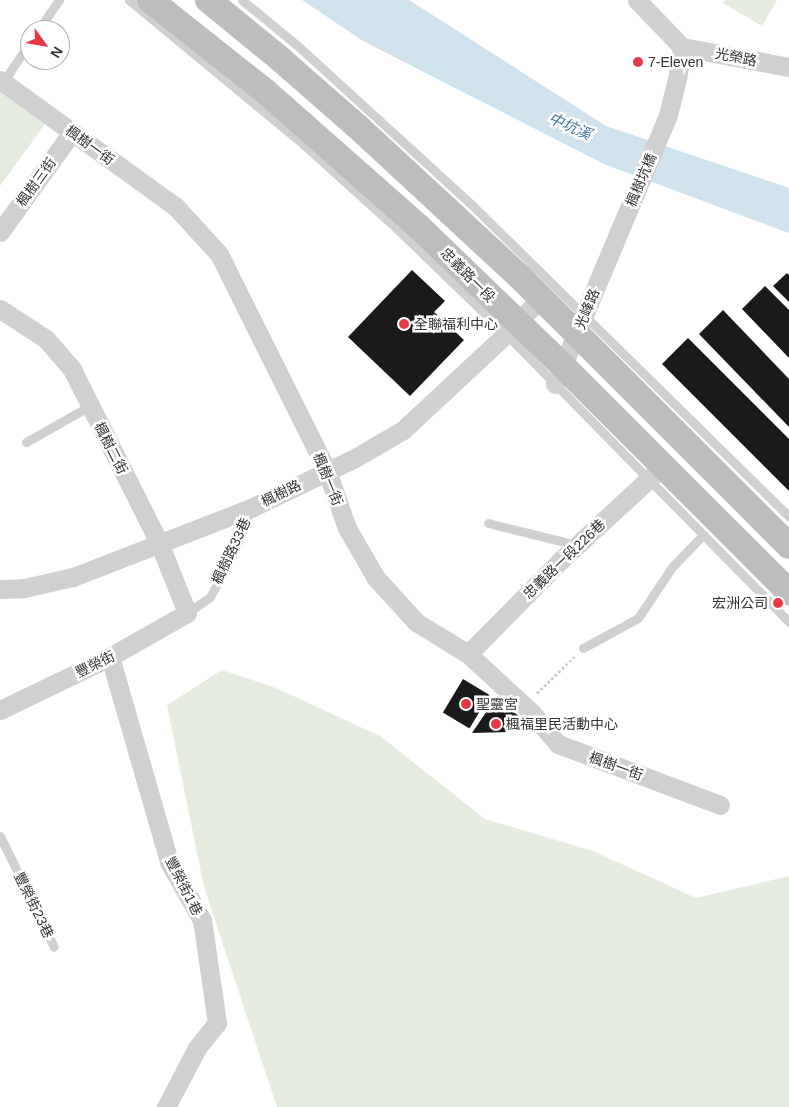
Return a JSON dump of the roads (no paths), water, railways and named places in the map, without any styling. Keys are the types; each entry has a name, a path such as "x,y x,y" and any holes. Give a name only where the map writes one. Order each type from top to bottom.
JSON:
{"main road":[{"name":"忠義路一段","path":"150,0 266,92 419,227 511,328 655,473 789,592"},
{"path":"208,0 279,58 359,128 541,298 581,324 789,546"}],"street":[{"path":"637,0 682,47"},
{"name":"光榮路","path":"682,47 789,67"},
{"name":"楓樹坑橋","path":"618,233 663,127 677,80 682,47"},
{"name":"楓樹一街","path":"1,81 175,206 219,254 328,470 347,528 376,578 416,622 468,654 524,706 558,744 720,805"},
{"name":"楓樹三街","path":"0,232 72,132"},
{"name":"光峰路","path":"559,375 618,233"},
{"name":"楓樹路","path":"0,589 24,588 74,577 251,508 355,458 403,430 541,298"},
{"name":"楓樹二街","path":"0,309 46,339 72,369 160,545 187,613"},
{"name":"忠義路一段226巷","path":"468,654 577,545 655,473"},
{"name":"豐榮街","path":"0,710 110,657 187,613"},
{"name":"豐榮街1巷","path":"110,657 169,862 202,920 217,1023 197,1048 166,1107"}],"lane":[{"path":"45,20 58,0"},
{"name":"忠義路一段","path":"129,0 351,187 511,328"},
{"path":"242,0 377,117 581,324 789,517"},
{"path":"1,81 20,55"},
{"path":"26,442 90,406"},
{"path":"655,473 703,535 789,622"},
{"name":"楓樹路33巷","path":"187,613 210,596 234,552 251,508"},
{"path":"488,524 577,545"},
{"path":"583,648 638,618 672,566 703,535"},
{"name":"豐榮街23巷","path":"0,836 54,947"}],"water":[{"name":"中坑溪","path":"302,0 409,0 606,126 789,188 789,233 604,164 363,41"}],"place":[{"name":"7-Eleven","path":"638,62"},
{"name":"全聯福利中心","path":"404,324"},
{"name":"宏洲公司","path":"778,603"},
{"name":"聖靈宮","path":"466,704"},
{"name":"楓福里民活動中心","path":"496,724"}]}
